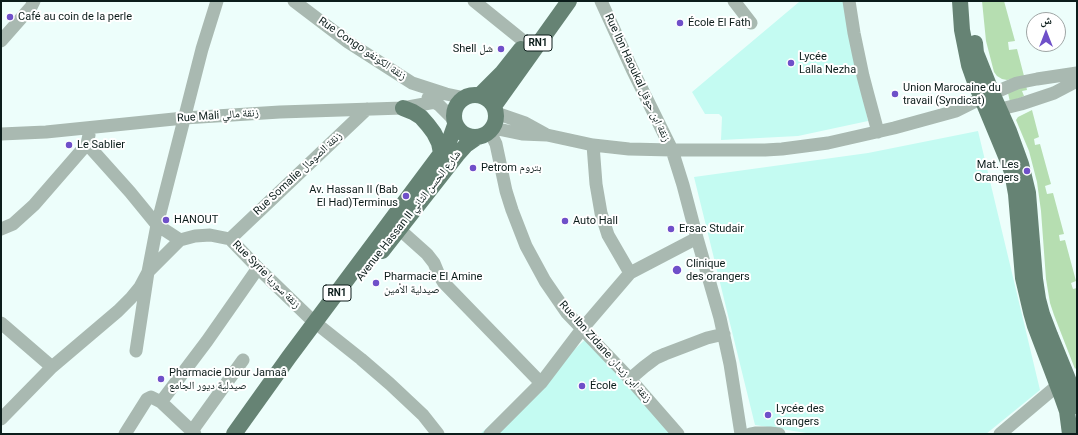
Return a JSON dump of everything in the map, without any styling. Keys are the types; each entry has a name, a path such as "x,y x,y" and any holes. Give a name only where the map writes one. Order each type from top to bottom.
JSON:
{"main road":[{"name":"RN1","path":"455,122 454,115 457,105 472,96 502,73 556,1"},
{"name":"Avenue Hassan II شارع الحسن الثاني","path":"247,434 318,325 457,155 490,123 569,1"},
{"path":"960,1 962,30 971,71 1017,149 1024,175 1030,212 1038,299 1042,314 1077,406"},
{"path":"971,1 976,53 1012,172 1016,194 1023,278 1027,296 1035,326 1058,385 1066,411 1070,434"},
{"path":"455,122 458,129 466,136 490,123 488,99 472,96"},
{"path":"403,108 413,112 428,125 434,133 441,153"},
{"name":"Avenue Hassan II شارع الحسن الثاني","path":"234,434 318,325 441,153 450,138 455,122"}],"street":[{"path":"1,41 31,7 34,1"},
{"path":"136,351 157,225 202,49 217,1"},
{"name":"Rue Congo زنقة الكونغو","path":"294,1 348,42 412,82 446,94 472,96"},
{"path":"474,1 526,42"},
{"path":"734,1 751,23"},
{"path":"849,1 854,33 878,132"},
{"name":"Rue Ibn Haoukal زنقة ابن حوقل","path":"601,3 672,150 719,312 732,370 741,434"},
{"path":"990,102 1008,86 1025,81 1077,73"},
{"path":"490,123 522,134 547,135 593,145 672,150 782,149 828,143 878,132 990,102 1021,104 1054,93 1077,81"},
{"name":"Rue Congo زنقة الكونغو","path":"412,82 423,94 446,111 455,122"},
{"name":"Rue Mali زنقة مالي","path":"1,134 46,132 184,118 280,112 403,108 435,102"},
{"name":"Rue Somalie زنقة الصومال","path":"230,239 367,109"},
{"name":"Rue Ibn Zidane زنقة ابن زيدان","path":"490,123 512,210 526,246 538,270 567,313 630,379 678,434"},
{"path":"1,229 13,224 34,205 87,144 90,128"},
{"path":"1,419 52,367 118,312 140,286 148,272 180,240 157,225 87,144"},
{"path":"593,145 596,184 601,214 608,235 630,273"},
{"path":"398,229 427,254 434,263 444,283 541,383"},
{"name":"Rue Syrie زنقة سوريا","path":"180,240 195,236 210,235 230,239 318,325 390,384 423,415 438,434"},
{"path":"490,434 541,383 582,329 630,273 697,238"},
{"path":"161,402 258,268"},
{"path":"1,323 52,367"},
{"path":"630,379 644,366 656,358 707,338 724,334"},
{"path":"125,434 148,398 153,398 161,402 194,432 243,360"},
{"path":"1000,434 1058,385"},
{"path":"750,434 778,434"}],"shaded area":[{"name":"Lycée Lalla Nezha","path":"798,1 845,1 850,34 868,121 798,136 721,140 722,117 719,114 705,114 692,92 799,2"},
{"path":"982,1 1004,1 1015,41 1008,42 1009,50 1017,49 1024,76 1007,80 997,76 994,72 986,41"},
{"path":"1026,85 1027,90 1022,91 1024,96 1010,102 1008,93"},
{"path":"1032,110 1039,137 1034,139 1035,145 1040,144 1051,184 1045,186 1047,194 1053,193 1064,234 1059,235 1060,241 1065,240 1076,281 1071,283 1073,289 1077,288 1077,367 1075,369 1050,303 1046,279 1041,211 1037,182 1029,151 1016,120 1018,117"},
{"path":"978,131 1040,390 986,434 813,434 755,425 694,177 868,153"},
{"name":"École","path":"587,338 672,434 480,434"}],"place":[{"name":"Café au coin de la perle","path":"10,17"},
{"name":"École El Fath","path":"680,23"},
{"name":"Shell شل","path":"501,49"},
{"name":"Lycée Lalla Nezha","path":"791,63"},
{"name":"Union Marocaine du travail (Syndicat)","path":"895,94"},
{"name":"Le Sablier","path":"69,145"},
{"name":"Petrom بتروم","path":"473,168"},
{"name":"Mat. Les Orangers","path":"1027,171"},
{"name":"Av. Hassan II (Bab El Had)Terminus","path":"406,196"},
{"name":"HANOUT","path":"166,220"},
{"name":"Auto Hall","path":"565,221"},
{"name":"Ersac Studair","path":"671,229"},
{"name":"Clinique des orangers","path":"677,270"},
{"name":"Pharmacie El Amine صيدلية الأمين","path":"376,283"},
{"name":"Pharmacie Diour Jamaâ صيدلية ديور الجامع","path":"161,379"},
{"name":"École","path":"582,386"},
{"name":"Lycée des orangers","path":"768,415"}]}
